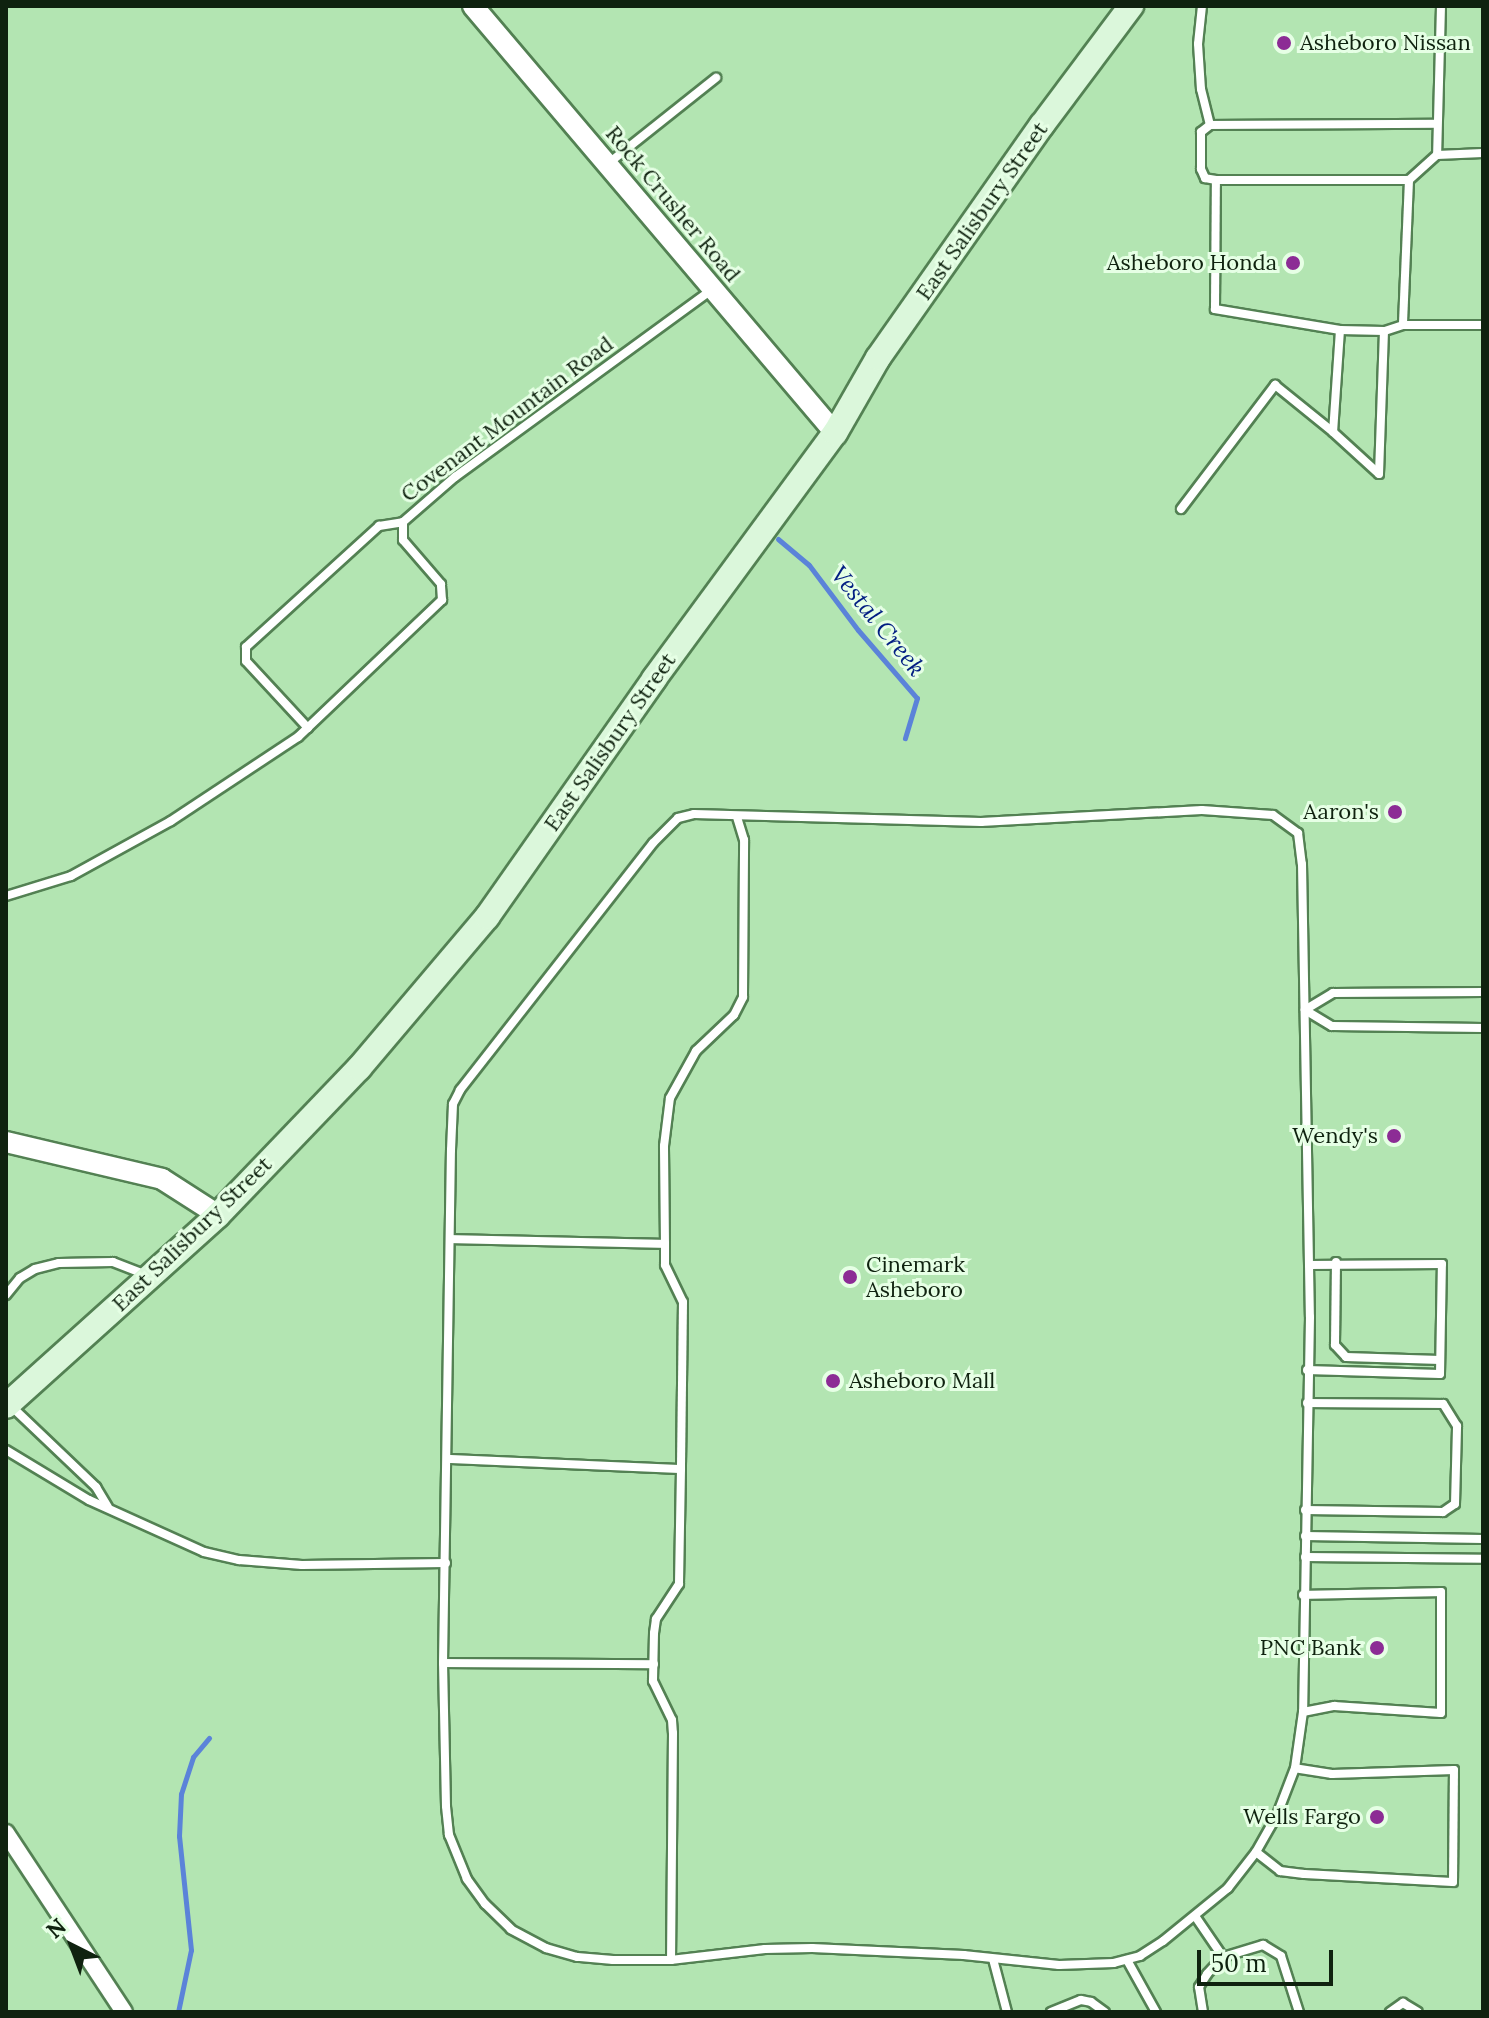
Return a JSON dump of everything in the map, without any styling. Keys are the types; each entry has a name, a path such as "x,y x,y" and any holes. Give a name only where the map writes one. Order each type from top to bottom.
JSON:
{"main road":[{"name":"East Salisbury Street","path":"7,1405 218,1215 359,1068 487,917 654,679 835,433 878,358 1042,125 1131,6"}],"street":[{"name":"Rock Crusher Road","path":"473,6 835,433"},
{"path":"6,1142 162,1179 218,1215"},
{"path":"6,1833 124,2012"}],"lane":[{"path":"1202,6 1198,44 1201,89 1210,125"},
{"path":"1437,155 1441,6"},
{"path":"608,164 716,78"},
{"path":"1437,124 1210,125 1201,132 1201,169 1205,178 1216,180 1409,180 1437,155 1483,153"},
{"path":"1216,180 1215,309 1340,330 1384,331 1403,325 1483,325"},
{"path":"1403,325 1409,180"},
{"name":"Covenant Mountain Road","path":"6,896 71,876 171,821 308,728 442,600 441,584 403,540 403,522 492,449 713,289"},
{"path":"1333,432 1340,330"},
{"path":"1181,509 1275,385 1379,474 1384,331"},
{"path":"308,728 246,661 246,647 379,526 403,522"},
{"path":"1202,810 1273,815 1298,833 1305,1010 1309,1265 1303,1712 1295,1768 1277,1815 1256,1852 1228,1888 1163,1941 1127,1960 1059,1965 812,1948 765,1949 671,1960 577,1957 546,1948 511,1929 485,1904 467,1879 449,1835 443,1663 449,1459 452,1117 460,1090 662,832 678,818 694,814 737,817 981,822 1202,810"},
{"path":"671,1960 673,1733 672,1720 653,1681 656,1619 679,1584 682,1567 683,1302 665,1265 664,1146 670,1098 696,1051 734,1015 743,997 744,840 737,817"},
{"path":"1305,1010 1333,993 1483,992"},
{"path":"1305,1010 1332,1026 1483,1028"},
{"path":"451,1239 665,1244"},
{"path":"6,1295 9,1284 35,1269 92,1260 113,1262 152,1277"},
{"path":"1307,1370 1440,1374 1442,1264 1336,1262 1309,1265"},
{"path":"1336,1262 1335,1345 1346,1357 1440,1360"},
{"path":"1305,1510 1443,1512 1455,1504 1457,1426 1443,1404 1307,1403"},
{"path":"7,1405 96,1487 109,1508"},
{"path":"6,1450 89,1500 176,1542 239,1560 302,1565 446,1563"},
{"path":"449,1459 681,1469"},
{"path":"1305,1536 1483,1539"},
{"path":"1305,1557 1483,1559"},
{"path":"1303,1595 1441,1592 1441,1713 1334,1706 1303,1712"},
{"path":"443,1663 654,1664"},
{"path":"1256,1852 1280,1871 1453,1882 1454,1770 1332,1774 1295,1768"},
{"path":"1195,1916 1223,1957"},
{"path":"1203,2012 1199,1987 1223,1957 1255,1946 1276,1951 1299,2012"},
{"path":"993,1959 1007,2012"},
{"path":"1127,1960 1156,2012"},
{"path":"1051,2012 1081,2000 1091,2002 1105,2012"},
{"path":"1390,2012 1403,2003 1418,2012"}],"waterway":[{"name":"Vestal Creek","path":"778,539 809,565 858,630 917,698 905,738"},
{"path":"178,2012 191,1950 179,1836 181,1794 193,1757 209,1738"}],"place":[{"name":"Asheboro Nissan","path":"1284,43"},
{"name":"Asheboro Honda","path":"1293,263"},
{"name":"Aaron's","path":"1395,812"},
{"name":"Wendy's","path":"1394,1136"},
{"name":"Cinemark Asheboro","path":"850,1277"},
{"name":"Asheboro Mall","path":"833,1381"},
{"name":"PNC Bank","path":"1377,1648"},
{"name":"Wells Fargo","path":"1377,1817"}]}
